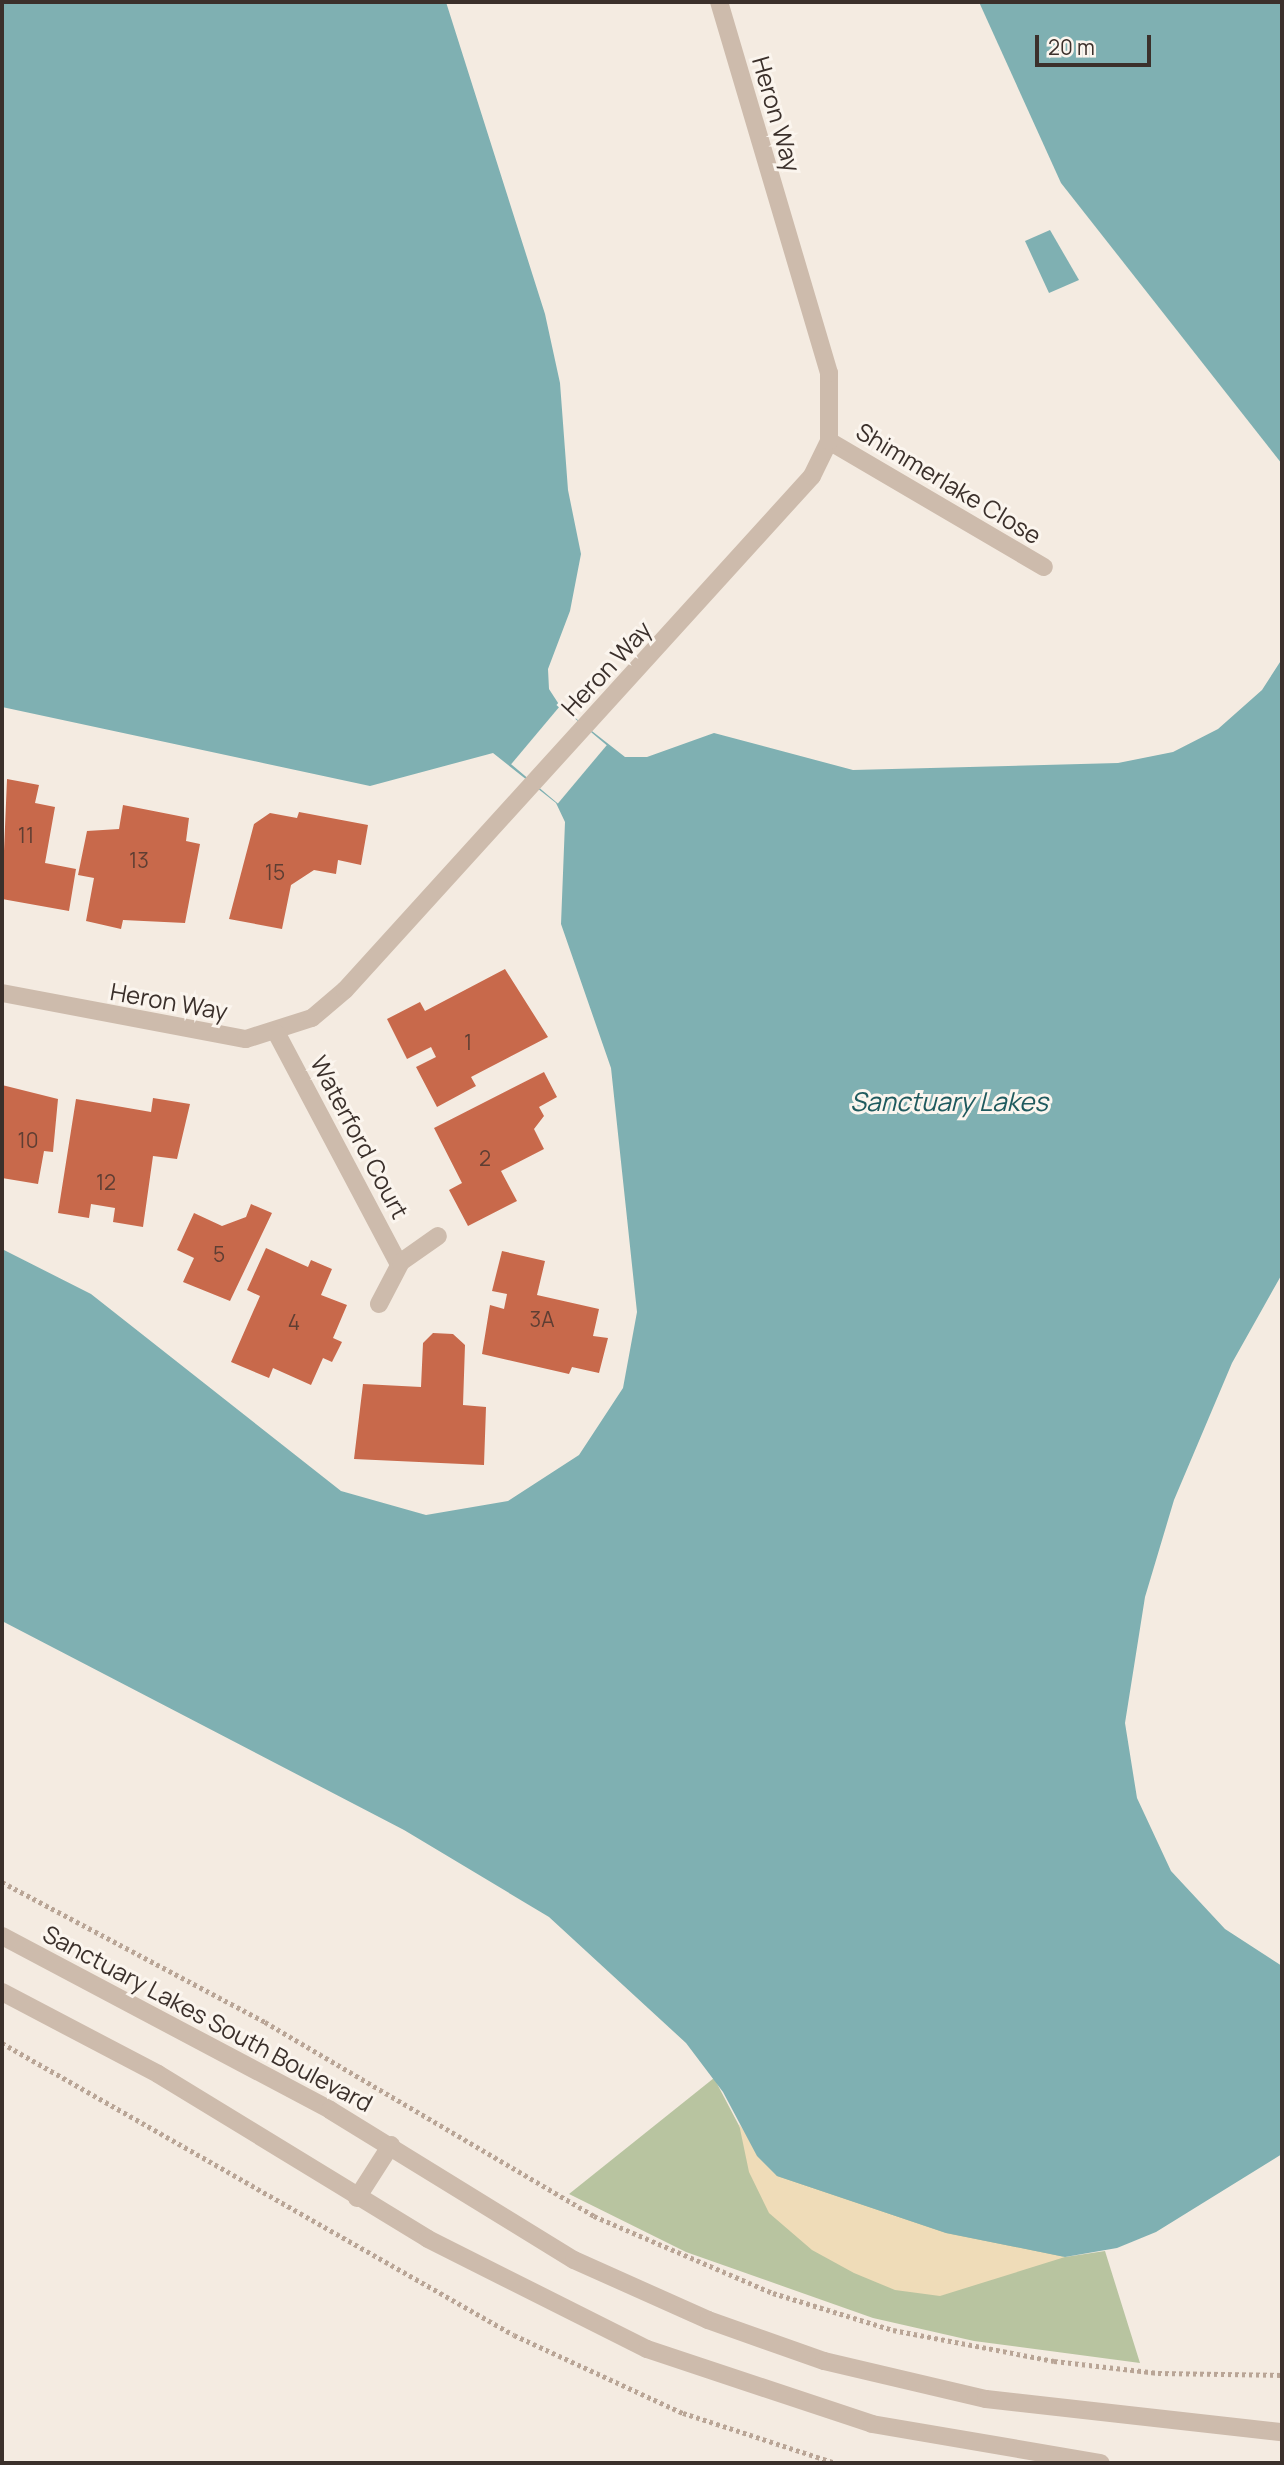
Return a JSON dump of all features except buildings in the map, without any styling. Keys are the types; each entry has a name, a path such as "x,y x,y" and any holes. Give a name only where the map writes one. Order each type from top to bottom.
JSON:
{"street":[{"name":"Heron Way","path":"2,993 215,1035 278,1034 312,1018 345,990 790,504 830,441 828,373 719,2"},
{"name":"Shimmerlake Close","path":"830,441 1044,567"},
{"name":"Waterford Court","path":"278,1034 399,1264"},
{"name":"Waterford Court","path":"379,1304 399,1264 438,1236"},
{"name":"Sanctuary Lakes South Boulevard","path":"2,1936 391,2145 574,2260 708,2320 824,2361 986,2399 1282,2431"},
{"path":"2,1992 158,2074 357,2198 583,2319 723,2378 872,2424 1101,2463"},
{"path":"357,2198 391,2145"}],"path":[{"path":"2,1882 265,2022 594,2216 773,2293 893,2330 1054,2361 1158,2373 1282,2375"},
{"path":"2,2043 545,2351 683,2413 836,2463"}],"green space":[{"path":"714,2078 745,2137 1065,2257 1105,2251 1140,2363 974,2341 873,2318 686,2252 569,2194"}],"sand":[{"path":"739,2124 777,2176 946,2233 1065,2257 940,2296 895,2290 854,2273 812,2250 769,2213 749,2172"}],"water":[{"name":"Sanctuary Lakes","path":"2,2 446,2 545,314 560,383 568,490 581,554 570,611 548,669 549,689 560,706 625,757 647,757 714,733 853,770 1118,763 1173,752 1218,729 1262,690 1282,659 1282,1274 1232,1363 1174,1500 1145,1597 1125,1723 1137,1798 1171,1871 1225,1929 1282,1966 1282,2154 1156,2232 1117,2248 1065,2257 946,2233 777,2176 757,2156 723,2092 686,2043 549,1917 404,1830 2,1621 2,1249 91,1294 341,1491 426,1515 508,1501 579,1455 623,1388 637,1312 611,1068 561,924 565,822 556,803 493,753 370,786 2,707"},
{"path":"979,2 1282,2 1282,464 1061,183"},
{"path":"1050,230 1079,280 1049,293 1025,241"}],"pier":[{"path":"560,706 607,745 558,803 511,764"}]}
